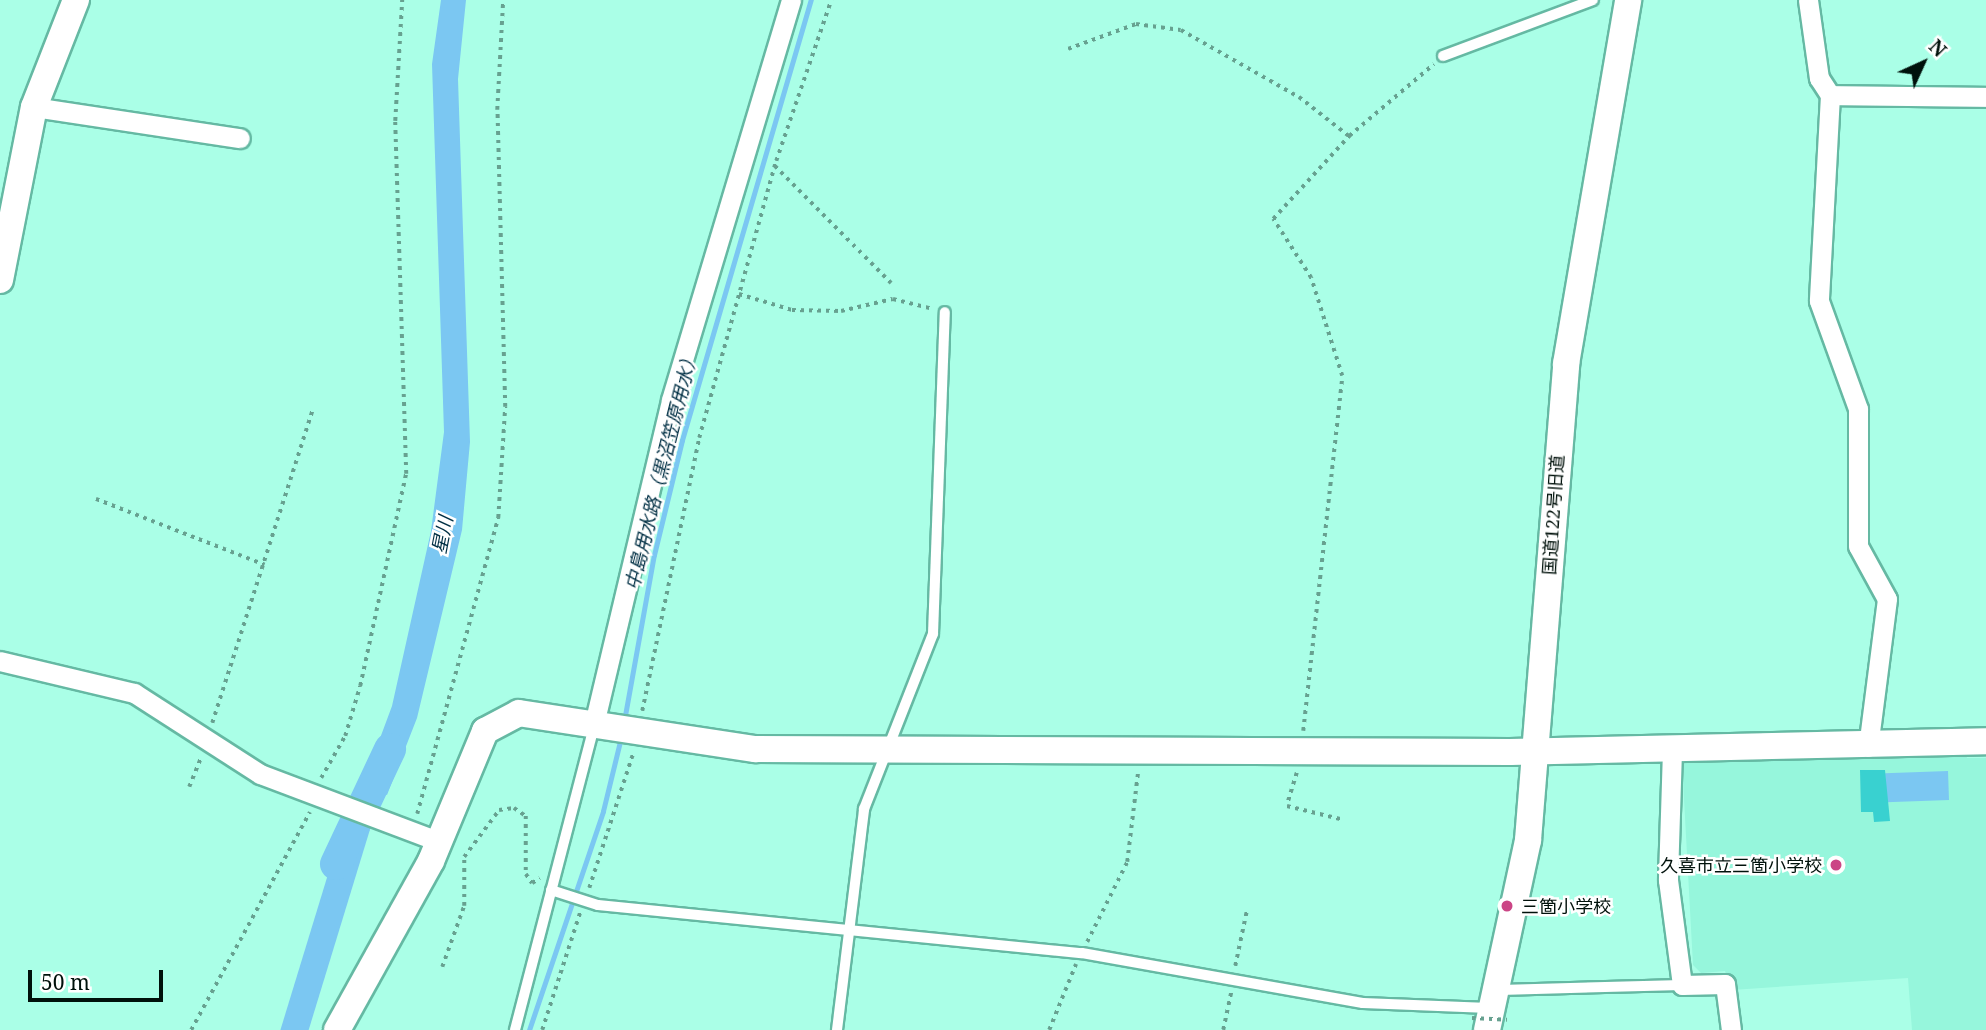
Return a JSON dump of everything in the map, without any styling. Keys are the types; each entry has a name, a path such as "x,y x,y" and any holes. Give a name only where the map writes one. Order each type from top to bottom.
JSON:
{"street":[{"path":"0,280 34,107 76,0"},
{"path":"623,730 671,400 791,0"},
{"name":"国道122号旧道","path":"1492,1012 1524,871 1538,751 1566,364 1628,0"},
{"path":"1808,0 1819,78 1830,95 1819,301 1858,409 1858,546 1887,598 1868,747"},
{"path":"1830,95 1986,97"},
{"path":"34,107 240,138"},
{"path":"0,661 134,693 206,742 260,774 316,796 410,824 440,842"},
{"path":"337,1030 440,842 485,731 495,722 541,713 623,730 755,749 1538,751 1868,747 1986,741"},
{"path":"1672,750 1668,880 1682,985 1725,984 1731,1030"}],"lane":[{"path":"1443,56 1593,0"},
{"path":"837,1030 864,809 885,750 933,634 945,312"},
{"path":"515,1030 551,890 623,730"},
{"path":"551,890 582,901 1082,953 1363,1003 1492,1012 1682,985"}],"path":[{"path":"191,1030 295,846 345,736 360,686 406,474 395,108 402,0"},
{"path":"410,824 498,518 505,407 497,110 503,0"},
{"path":"542,1030 582,901 623,730 739,294 775,166 831,0"},
{"path":"1068,49 1136,24 1181,30 1299,97 1349,136"},
{"path":"1344,820 1287,806 1302,752 1342,376 1311,278 1273,219 1349,136 1443,56"},
{"path":"775,166 891,283"},
{"path":"739,294 792,310 841,311 893,299 945,312"},
{"path":"189,788 265,565 313,412"},
{"path":"96,499 265,565"},
{"path":"1049,1030 1082,953 1127,862 1140,750"},
{"path":"442,967 464,906 464,857 499,810 514,808 526,816 526,874 532,883 542,877"}],"shaded area":[{"name":"久喜市立三箇小学校","path":"1965,752 1967,758 1986,758 1986,1030 1912,1030 1908,978 1732,990 1725,971 1701,973 1693,965 1682,762"}],"water":[{"path":"441,0 466,0 458,79 470,442 462,530 417,718 387,795 363,784 392,706 431,531 444,432 432,64"},
{"path":"1948,771 1949,800 1886,802 1885,773"},
{"path":"344,822 370,830 309,1030 280,1030"}],"building":[{"path":"1860,770 1885,770 1890,821 1874,822 1873,812 1861,812"}],"waterway":[{"name":"中島用水路（黒沼笠原用水）","path":"624,721 654,555 682,440 811,0"},
{"name":"中島用水路（黒沼笠原用水）","path":"529,1030 603,811 621,737"},
{"name":"星川","path":"336,864 390,749"}],"place":[{"name":"久喜市立三箇小学校","path":"1836,865"},
{"name":"三箇小学校","path":"1507,906"}]}
